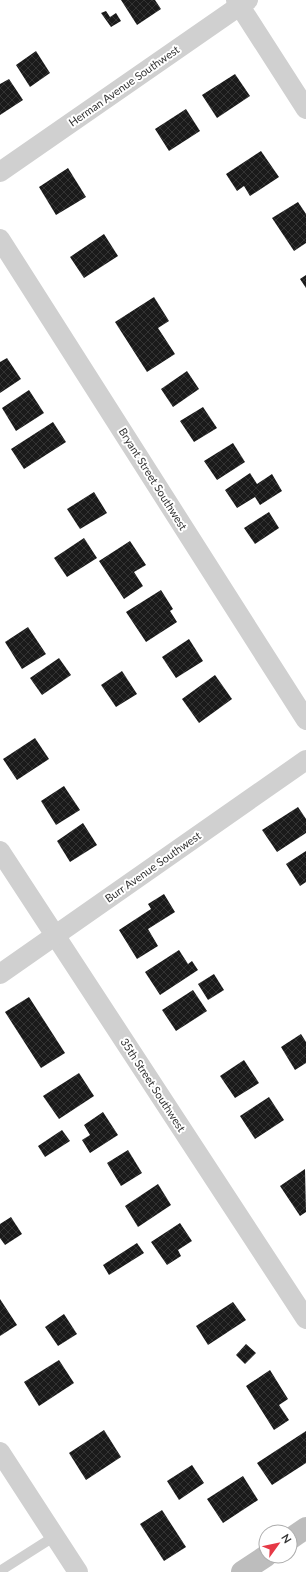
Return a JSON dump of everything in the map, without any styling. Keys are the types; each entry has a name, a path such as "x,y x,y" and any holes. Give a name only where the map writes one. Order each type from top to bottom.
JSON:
{"street":[{"path":"241,2 306,109"},
{"name":"Herman Avenue Southwest","path":"0,172 241,2"},
{"name":"Bryant Street Southwest","path":"0,239 306,720"},
{"name":"Burr Avenue Southwest","path":"0,974 306,760"},
{"name":"35th Street Southwest","path":"0,851 306,1319"},
{"path":"0,1452 78,1572"}],"lane":[{"path":"0,1571 55,1536"}],"building":[{"path":"121,0 155,0 161,9 137,25"},
{"path":"106,11 110,17 116,13 121,21 111,27 101,13"},
{"path":"36,51 50,73 30,87 16,65"},
{"path":"235,74 250,96 217,118 202,95"},
{"path":"9,79 23,100 0,115 0,84"},
{"path":"186,109 200,131 169,151 155,129"},
{"path":"261,151 279,177 250,196 244,186 237,191 226,174"},
{"path":"68,168 86,197 56,215 39,187"},
{"path":"298,202 306,214 306,243 294,251 272,218"},
{"path":"104,234 118,256 84,278 70,257"},
{"path":"306,275 306,288 300,279"},
{"path":"154,297 169,321 158,328 175,354 147,372 115,322"},
{"path":"7,358 21,379 0,393 0,362"},
{"path":"187,371 199,389 173,407 161,389"},
{"path":"29,390 44,413 16,431 2,408"},
{"path":"203,407 217,428 194,442 180,421"},
{"path":"53,422 66,442 24,469 11,449"},
{"path":"233,443 245,462 217,480 204,461"},
{"path":"250,473 257,484 272,474 282,491 260,505 255,497 237,508 225,490"},
{"path":"94,492 107,513 80,529 67,509"},
{"path":"269,512 279,528 255,544 244,528"},
{"path":"84,538 97,558 67,577 54,558"},
{"path":"130,541 146,565 134,572 143,586 124,599 99,561"},
{"path":"161,590 173,609 170,611 177,622 146,642 126,612"},
{"path":"28,627 46,654 22,669 5,642"},
{"path":"189,639 203,661 176,678 162,657"},
{"path":"59,658 71,675 42,695 30,678"},
{"path":"122,671 137,694 116,707 101,685"},
{"path":"215,675 232,699 199,723 182,699"},
{"path":"35,738 49,759 17,780 3,759"},
{"path":"64,786 80,810 56,825 41,801"},
{"path":"298,807 306,819 306,833 277,852 262,830"},
{"path":"83,823 97,845 70,862 57,841"},
{"path":"306,851 306,882 300,886 286,864"},
{"path":"164,894 175,912 148,929 158,946 137,959 119,930 151,909 148,904"},
{"path":"179,950 188,964 192,961 198,970 160,995 145,972"},
{"path":"214,974 224,990 208,1000 198,984"},
{"path":"193,990 207,1011 176,1031 162,1010"},
{"path":"29,997 65,1053 41,1068 5,1012"},
{"path":"301,1034 306,1042 306,1063 295,1070 281,1047"},
{"path":"244,1060 259,1083 235,1098 220,1076"},
{"path":"79,1073 94,1096 59,1119 43,1096"},
{"path":"269,1097 284,1120 255,1139 240,1116"},
{"path":"103,1112 118,1135 90,1153 82,1140 90,1135 84,1125"},
{"path":"62,1130 70,1141 45,1157 38,1146"},
{"path":"128,1150 142,1173 121,1186 107,1163"},
{"path":"305,1169 306,1212 300,1216 280,1186"},
{"path":"158,1184 171,1205 138,1227 125,1206"},
{"path":"11,1217 22,1234 5,1245 0,1238 0,1224"},
{"path":"180,1223 192,1241 178,1250 181,1256 167,1265 151,1242"},
{"path":"137,1243 144,1253 109,1275 103,1265"},
{"path":"0,1299 17,1325 0,1336"},
{"path":"233,1302 246,1320 208,1345 196,1326"},
{"path":"64,1314 77,1334 58,1346 45,1327"},
{"path":"246,1344 256,1353 245,1364 236,1355"},
{"path":"59,1360 74,1383 39,1406 24,1382"},
{"path":"270,1370 288,1399 279,1405 289,1420 274,1430 246,1386"},
{"path":"104,1430 121,1457 86,1480 69,1453"},
{"path":"306,1431 306,1463 272,1485 257,1463"},
{"path":"192,1465 204,1483 179,1500 167,1481"},
{"path":"243,1476 258,1500 223,1523 207,1499"},
{"path":"162,1510 186,1547 164,1561 140,1524"}]}
